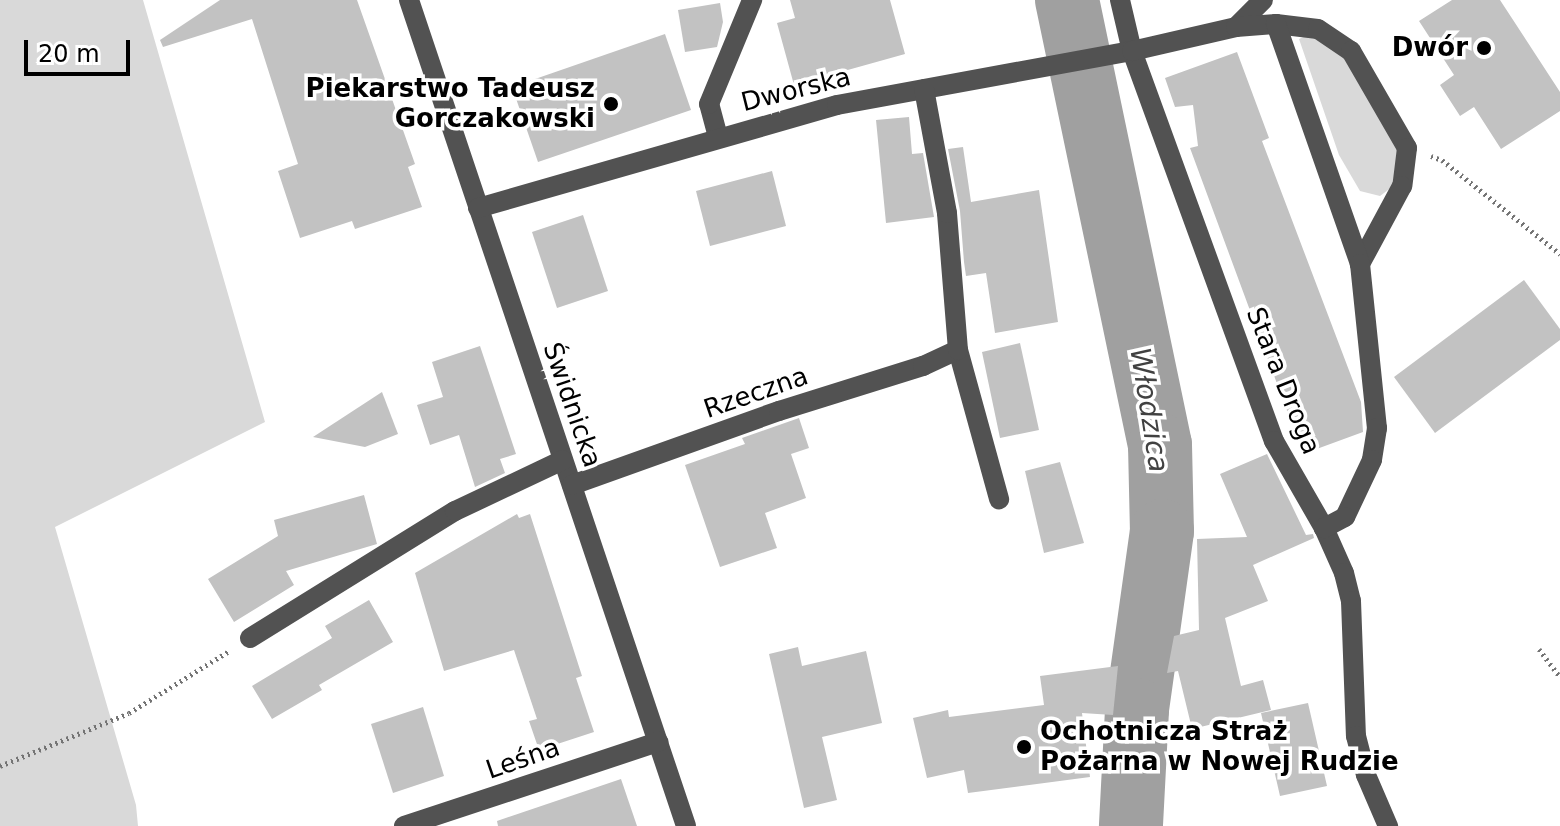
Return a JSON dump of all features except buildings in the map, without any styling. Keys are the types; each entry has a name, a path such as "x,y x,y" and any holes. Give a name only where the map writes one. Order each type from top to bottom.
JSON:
{"street":[{"name":"Świdnicka","path":"409,0 686,826"},
{"path":"718,137 709,104 752,0"},
{"name":"Stara Droga","path":"1120,0 1132,51 1274,441 1324,528 1344,573 1351,601 1356,736 1366,775 1388,826"},
{"path":"1236,27 1263,0"},
{"name":"Dworska","path":"478,208 837,105 1132,51 1236,27 1276,24"},
{"path":"1324,528 1345,517 1372,460 1377,428 1360,264 1276,24 1318,29 1351,51 1407,148 1402,186 1360,264"},
{"path":"924,89 947,213 958,350 999,499"},
{"name":"Rzeczna","path":"572,485 779,411 923,366 958,350"},
{"path":"250,638 455,511 563,460"},
{"name":"Leśna","path":"404,826 658,742"}],"path":[{"path":"1407,148 1442,160 1560,254"},
{"path":"0,766 129,713 250,638"},
{"path":"1539,649 1560,677"}],"shaded area":[{"path":"0,0 143,0 265,422 55,527 136,805 138,826 0,826"},
{"path":"1308,35 1351,51 1398,134 1396,184 1380,196 1360,191 1339,155 1299,39"}],"waterway":[{"name":"Włodzica","path":"1067,0 1160,445 1162,531 1137,710 1131,826"}],"place":[{"name":"Dwór","path":"1484,48"},
{"name":"Piekarstwo Tadeusz Gorczakowski","path":"611,104"},
{"name":"Ochotnicza Straż Pożarna w Nowej Rudzie","path":"1024,747"}]}
